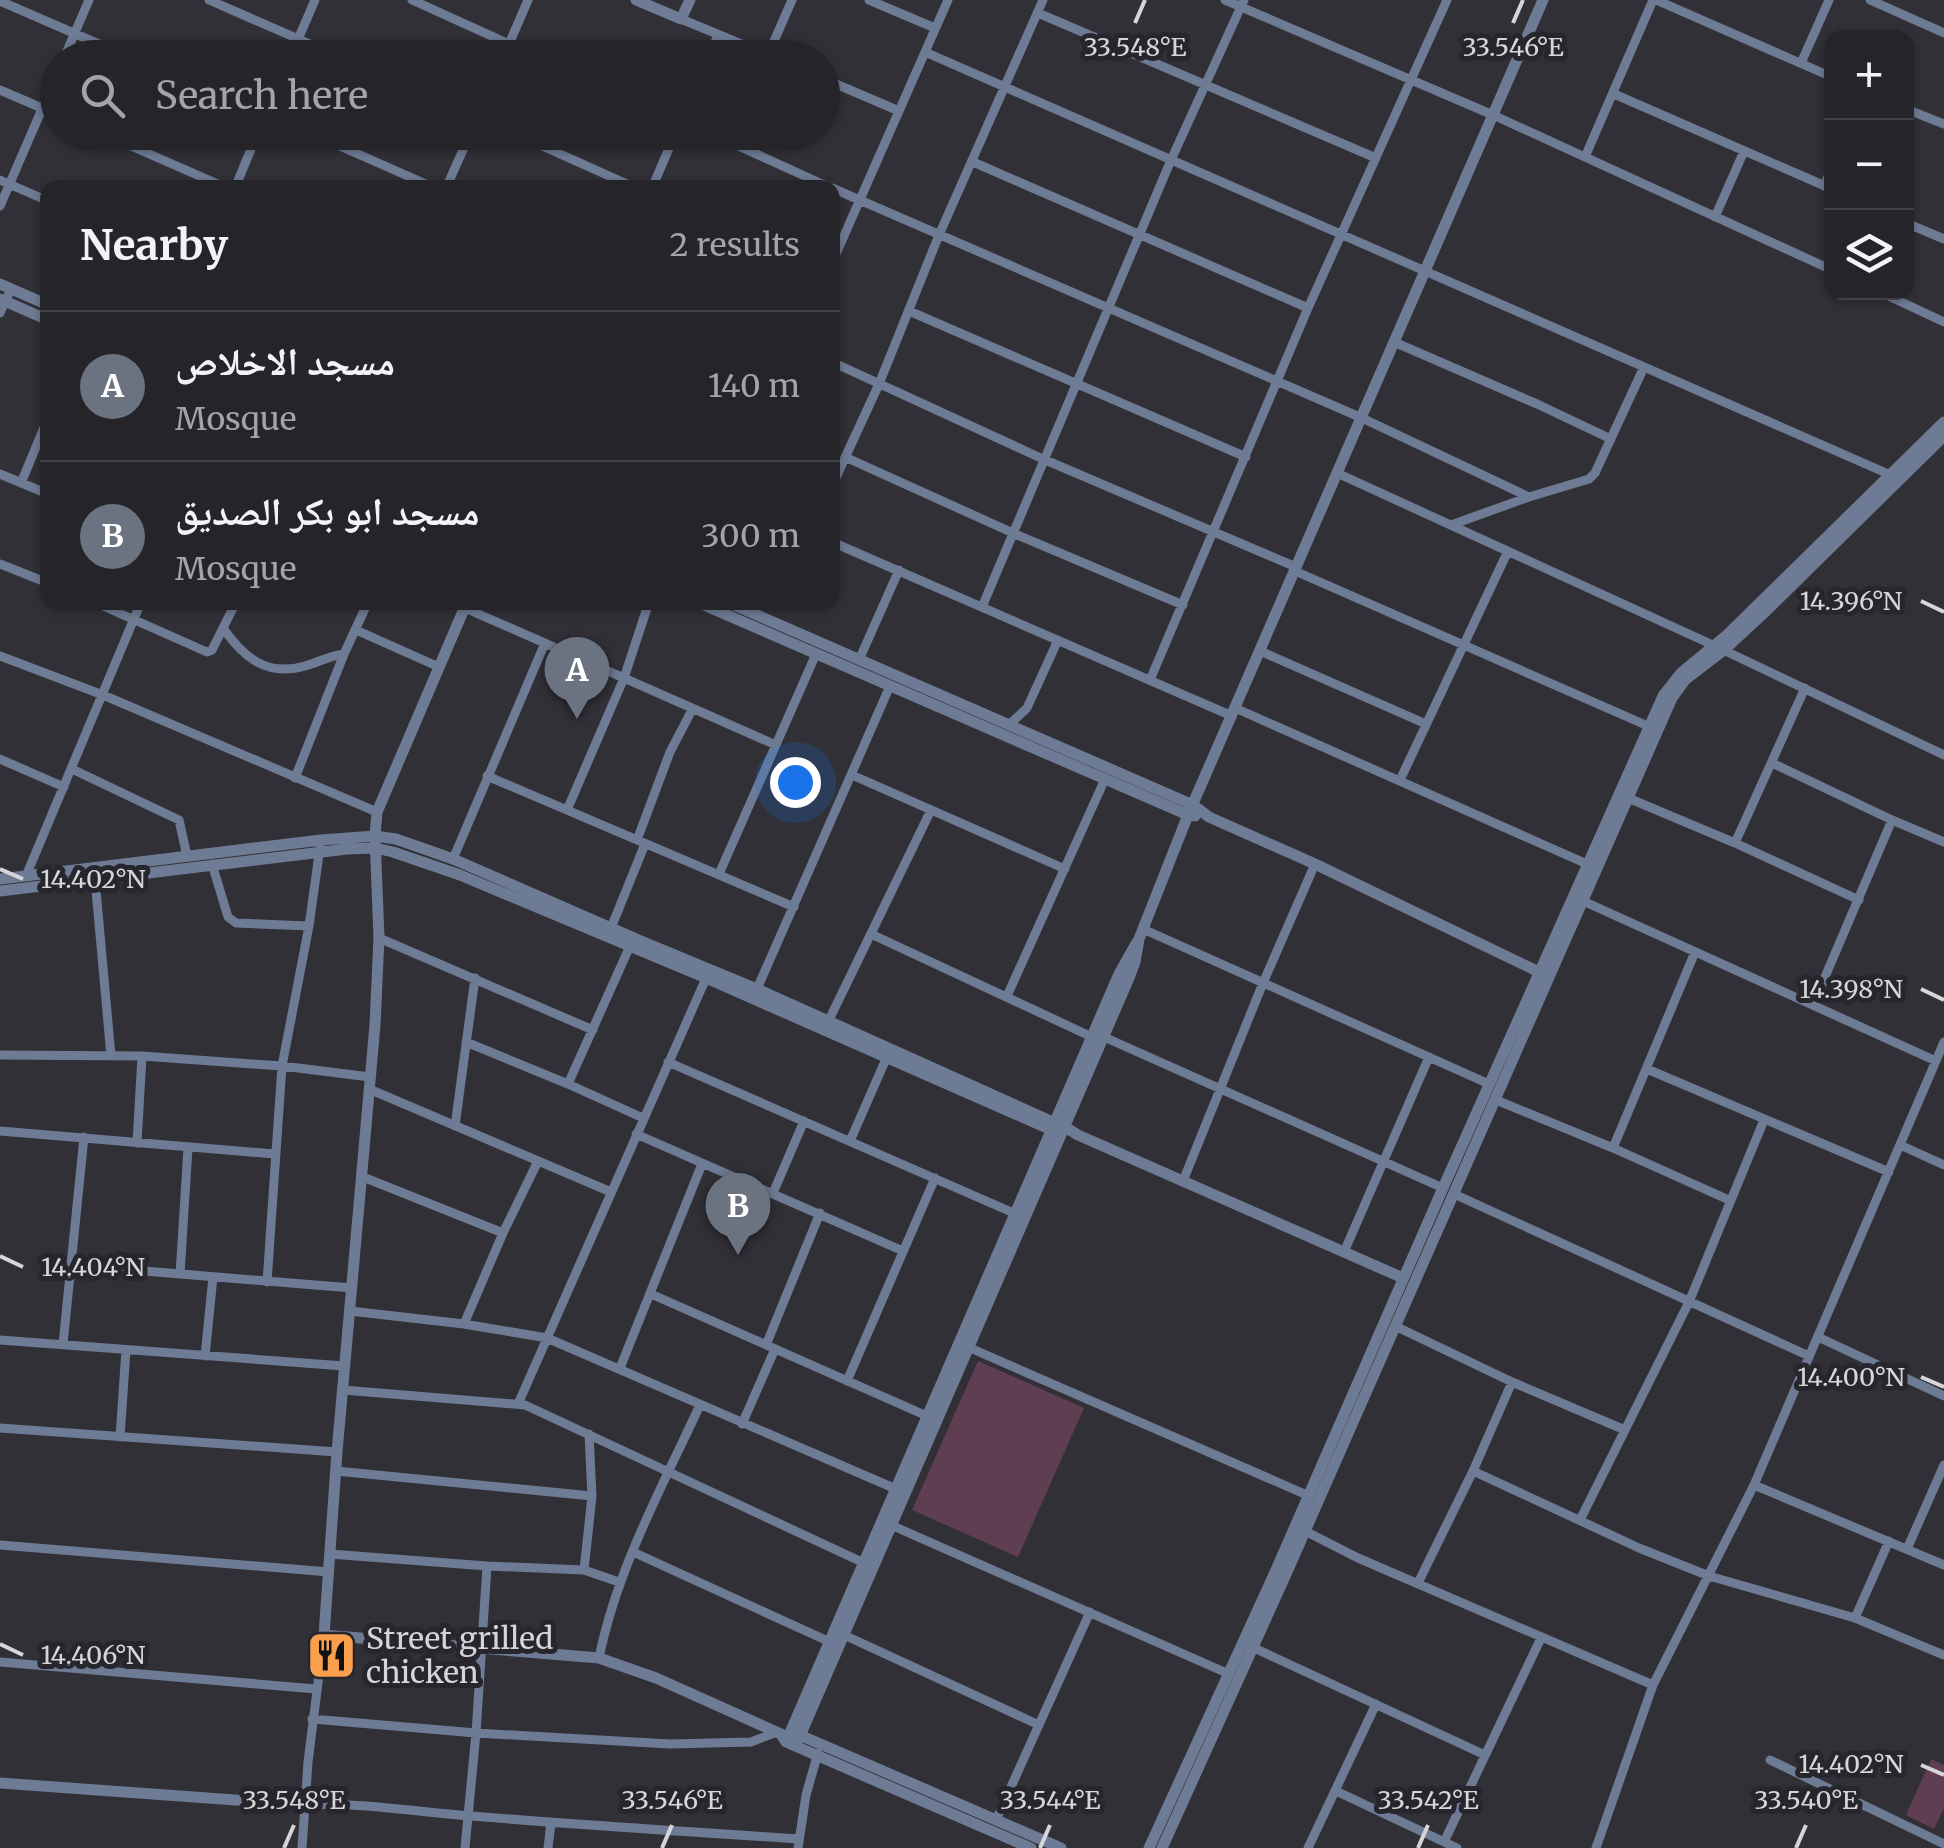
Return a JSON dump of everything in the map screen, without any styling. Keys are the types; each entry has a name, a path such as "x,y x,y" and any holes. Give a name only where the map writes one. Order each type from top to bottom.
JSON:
{"street":[{"path":"72,40 89,0"},
{"path":"209,0 302,40"},
{"path":"298,38 315,0"},
{"path":"412,0 500,40"},
{"path":"511,40 528,0"},
{"path":"636,0 731,40"},
{"path":"682,20 690,0"},
{"path":"777,40 792,0"},
{"path":"869,0 936,28"},
{"path":"840,245 948,0"},
{"path":"840,469 1043,0"},
{"path":"1225,0 1243,4 1493,115 1824,266"},
{"path":"1150,680 1308,308 1446,0"},
{"path":"788,1737 844,1636 970,1348 1058,1129 1135,962 1141,934 1191,810 1543,0"},
{"path":"1585,157 1654,0 1824,73"},
{"path":"1801,63 1828,0"},
{"path":"1870,0 1944,33"},
{"path":"0,1 88,40"},
{"path":"982,606 1171,160 1243,4"},
{"path":"1038,13 1376,158"},
{"path":"716,40 718,35"},
{"path":"925,52 1895,477"},
{"path":"840,86 899,111"},
{"path":"0,90 40,107"},
{"path":"1614,94 1824,186"},
{"path":"1914,111 1942,119"},
{"path":"0,206 4,182 40,112"},
{"path":"140,150 209,180"},
{"path":"238,180 251,150"},
{"path":"349,150 417,180"},
{"path":"450,180 464,150"},
{"path":"550,150 618,180"},
{"path":"655,180 668,150"},
{"path":"748,150 814,180"},
{"path":"1715,217 1744,151"},
{"path":"972,162 1308,308"},
{"path":"4,182 40,198"},
{"path":"840,191 1362,418 1529,497"},
{"path":"1914,226 1944,239"},
{"path":"3,297 40,304"},
{"path":"3,297 40,316"},
{"path":"1899,300 1943,318"},
{"path":"908,311 1246,457"},
{"path":"1394,342 1611,439"},
{"path":"840,366 1648,726"},
{"path":"1451,525 1589,480 1596,473 1644,367"},
{"path":"1162,1848 1252,1647 1300,1528 1307,1495 1403,1278 1496,1100 1678,689 1895,477 1944,422"},
{"path":"20,482 40,437"},
{"path":"1895,477 1943,438"},
{"path":"846,457 1182,605"},
{"path":"1337,473 1944,755"},
{"path":"0,474 40,491"},
{"path":"840,545 1150,680 1400,780 1587,864"},
{"path":"1400,780 1508,551"},
{"path":"0,564 40,581"},
{"path":"859,660 899,570"},
{"path":"113,610 208,652 232,610"},
{"path":"26,876 138,610"},
{"path":"295,778 365,610"},
{"path":"302,1848 312,1719 324,1635 370,1083 379,938 375,842 378,812 464,610"},
{"path":"476,610 776,746"},
{"path":"567,810 624,678 646,610"},
{"path":"715,610 890,686 910,688 1010,724 1089,766 1105,779 1209,817 1315,864 1539,972"},
{"path":"745,610 859,660 910,688 1191,810"},
{"path":"223,628 246,656 282,670 344,654"},
{"path":"356,630 440,666"},
{"path":"1010,724 1027,708 1058,640"},
{"path":"453,859 545,643"},
{"path":"1149,1848 1395,1326 1489,1084 1648,726 1673,683 1689,666 1720,648"},
{"path":"1260,651 1426,724"},
{"path":"719,874 816,654"},
{"path":"0,656 103,695 378,812"},
{"path":"757,989 890,686"},
{"path":"1735,844 1805,688"},
{"path":"610,928 670,752 692,710"},
{"path":"0,759 64,788"},
{"path":"1772,763 1944,842"},
{"path":"72,769 179,820 186,856"},
{"path":"487,776 794,906"},
{"path":"852,776 1066,869"},
{"path":"1007,996 1105,779"},
{"path":"1628,798 1858,900"},
{"path":"828,1022 931,810"},
{"path":"1813,1005 1892,820"},
{"path":"0,878 186,856 396,839 453,859 610,928 886,1059 1078,1135 1403,1278"},
{"path":"375,842 630,946 757,989 1058,1129"},
{"path":"0,890 212,864 321,846"},
{"path":"267,1282 282,1066 321,846"},
{"path":"212,864 228,917 236,923 309,926"},
{"path":"1183,1181 1315,864"},
{"path":"95,879 111,1056"},
{"path":"1582,901 1936,1062"},
{"path":"871,934 1810,1356"},
{"path":"1141,934 1263,983 1489,1084"},
{"path":"379,938 592,1030"},
{"path":"568,1084 630,946"},
{"path":"1613,1148 1695,952"},
{"path":"518,1404 708,974"},
{"path":"455,1126 475,978"},
{"path":"466,1042 643,1118"},
{"path":"1596,1848 1652,1685 1754,1485 1944,1042"},
{"path":"0,1055 142,1056 282,1066 370,1083 455,1126 611,1192"},
{"path":"137,1143 142,1056"},
{"path":"1344,1252 1429,1056"},
{"path":"850,1140 886,1059"},
{"path":"668,1062 1016,1214"},
{"path":"1646,1070 1888,1172"},
{"path":"1496,1100 1729,1200"},
{"path":"1580,1520 1689,1302 1764,1120"},
{"path":"773,1194 804,1121"},
{"path":"788,1737 1016,1214 1058,1129"},
{"path":"0,1132 275,1154"},
{"path":"636,1134 903,1251"},
{"path":"63,1344 84,1136"},
{"path":"1900,1145 1944,1165"},
{"path":"180,1274 188,1148"},
{"path":"464,1324 538,1161"},
{"path":"620,1368 702,1164"},
{"path":"363,1176 503,1233"},
{"path":"847,1381 936,1178"},
{"path":"742,1424 820,1213"},
{"path":"71,1265 352,1288"},
{"path":"205,1356 213,1277"},
{"path":"651,1294 927,1416"},
{"path":"350,1311 547,1338 896,1489"},
{"path":"1395,1326 1625,1430"},
{"path":"1818,1337 1944,1396"},
{"path":"0,1340 344,1366"},
{"path":"970,1348 1307,1495"},
{"path":"120,1437 126,1350"},
{"path":"1418,1583 1512,1382"},
{"path":"342,1390 518,1404 864,1564"},
{"path":"598,1658 619,1582 700,1406"},
{"path":"0,1428 337,1452"},
{"path":"584,1570 592,1496 589,1434"},
{"path":"1907,1549 1944,1465"},
{"path":"336,1471 592,1496"},
{"path":"1473,1472 1709,1576 1855,1618 1944,1655"},
{"path":"1754,1485 1944,1565"},
{"path":"892,1526 1229,1674"},
{"path":"1300,1528 1358,1558 1652,1685"},
{"path":"1855,1618 1888,1541"},
{"path":"0,1545 328,1572"},
{"path":"633,1552 830,1642"},
{"path":"330,1554 584,1570 619,1582"},
{"path":"466,1848 488,1566"},
{"path":"996,1820 1090,1612"},
{"path":"324,1635 598,1658 656,1678 788,1737 1061,1848"},
{"path":"844,1636 1039,1725"},
{"path":"1444,1842 1541,1638"},
{"path":"1252,1647 1485,1755"},
{"path":"0,1662 316,1689"},
{"path":"1308,1848 1376,1704"},
{"path":"312,1719 670,1744 788,1737"},
{"path":"0,1783 390,1808 799,1844 809,1778 820,1750"},
{"path":"820,1750 1031,1848"},
{"path":"1770,1760 1944,1844"},
{"path":"1336,1791 1457,1848"},
{"path":"548,1848 551,1822"}],"shaded area":[{"path":"978,1361 1084,1408 1018,1557 912,1510"},
{"path":"1931,1759 1944,1765 1944,1808 1934,1829 1906,1815"}],"place":[{"name":"مسجد الاخلاص","path":"577,719"},
{"name":"مسجد ابو بكر الصديق","path":"738,1255"},
{"name":"Street grilled chicken","path":"331,1656"}]}
